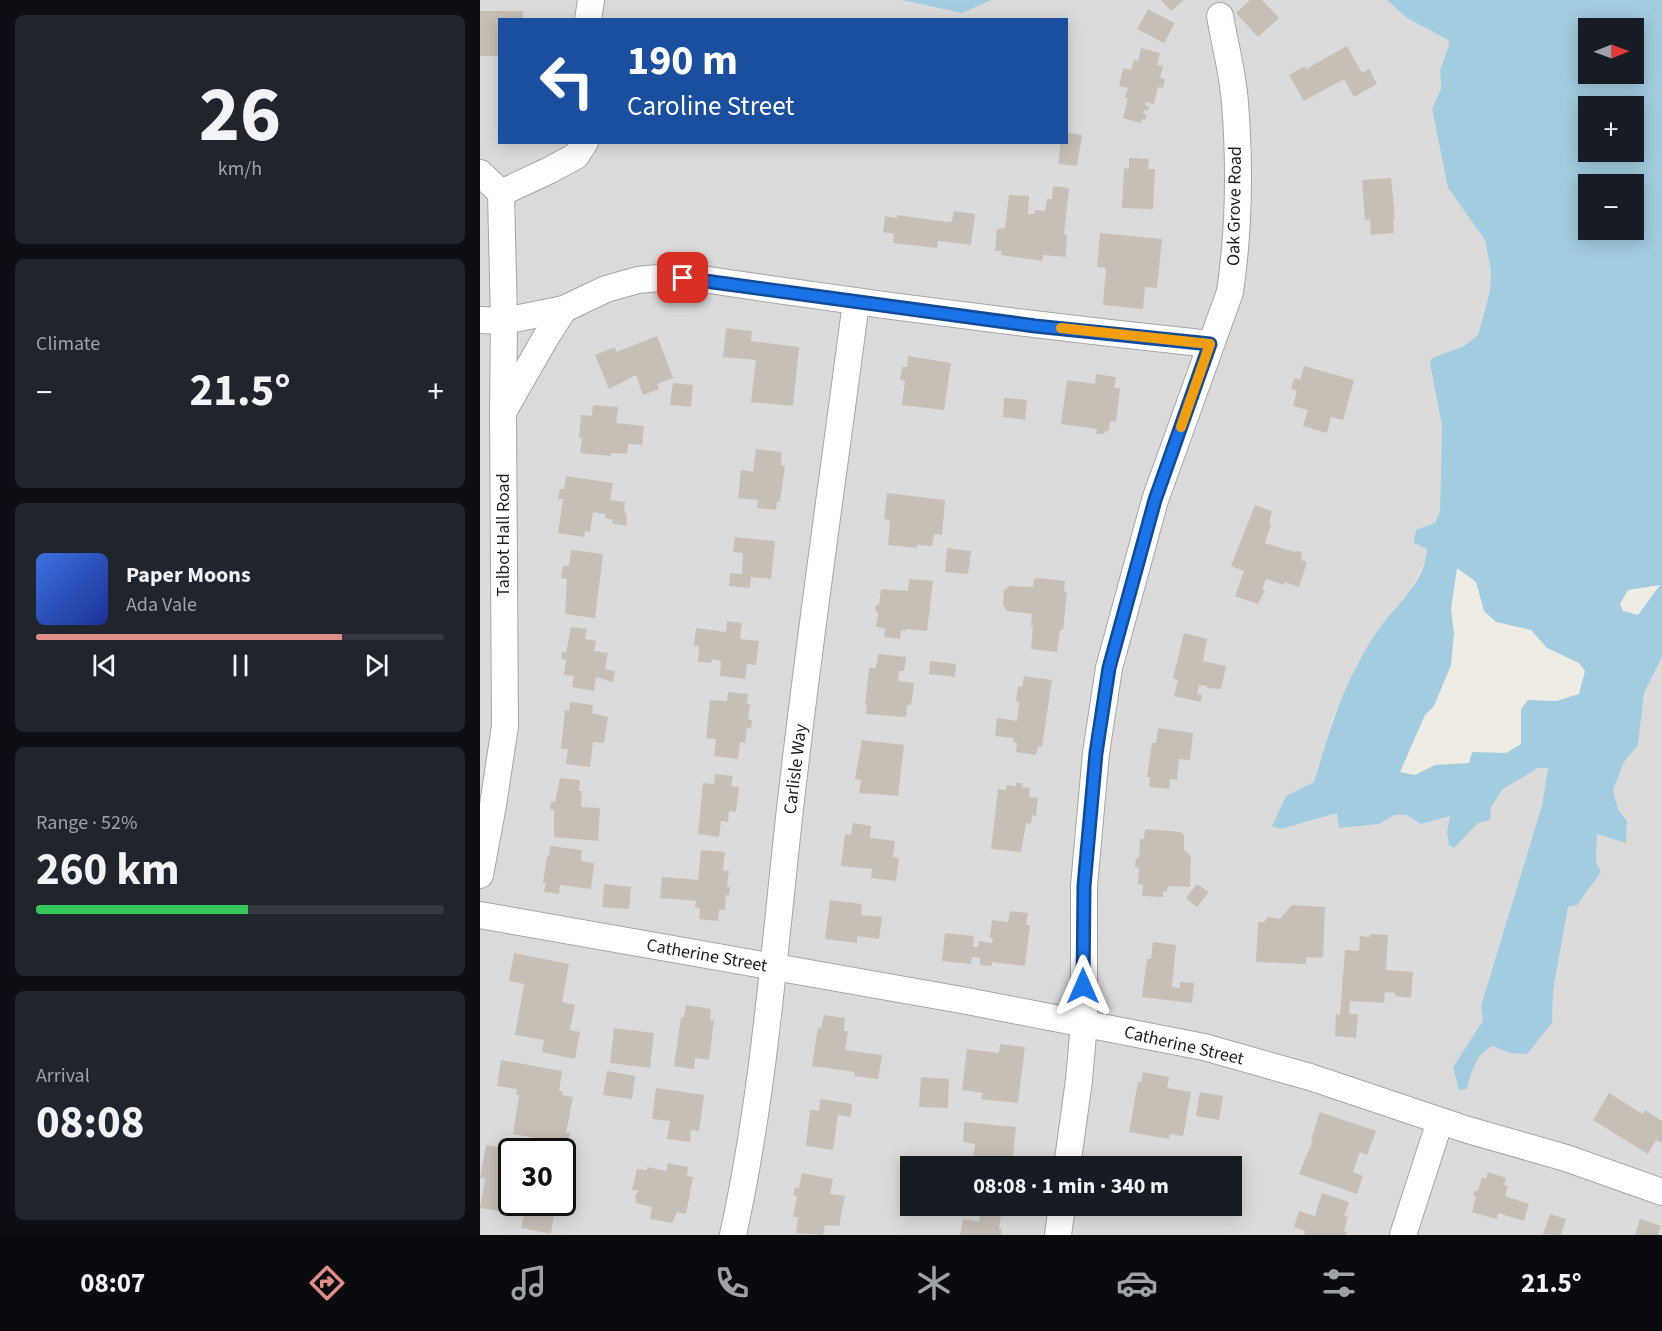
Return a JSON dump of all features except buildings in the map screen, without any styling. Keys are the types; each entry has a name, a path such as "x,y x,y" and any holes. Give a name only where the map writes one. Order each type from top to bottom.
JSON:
{"street":[{"path":"588,18 591,0"},
{"name":"Oak Grove Road","path":"1069,1156 1084,1023 1084,886 1096,753 1109,668 1155,500 1230,292 1238,215 1235,101 1220,16"},
{"path":"480,173 501,193 576,156 584,144"},
{"name":"Talbot Hall Road","path":"480,875 494,805 505,726 502,412 492,320 501,193"},
{"path":"492,320 564,309 606,289 638,280 670,277 696,278 1035,326 1210,344"},
{"name":"Carlisle Way","path":"733,1235 744,1187 765,1049 790,807 856,302"},
{"path":"502,412 564,309"},
{"name":"Catherine Street","path":"480,915 1084,1023 1204,1047 1310,1077 1440,1121 1566,1158 1662,1192"},
{"path":"1402,1235 1440,1121"},
{"path":"1058,1235 1061,1216"}],"shaded area":[{"path":"480,0 901,0 962,13 992,0 1387,0 1407,18 1448,40 1449,45 1440,70 1441,89 1432,109 1448,188 1485,240 1491,271 1490,291 1478,335 1464,346 1432,358 1430,364 1442,426 1440,512 1426,559 1408,596 1378,630 1356,668 1333,718 1314,782 1286,796 1281,829 1338,813 1340,828 1379,824 1395,815 1406,815 1421,824 1451,816 1454,848 1478,823 1503,789 1538,768 1548,768 1542,805 1481,1006 1484,1021 1453,1067 1467,1089 1475,1062 1486,1049 1493,1046 1510,1053 1552,1023 1553,991 1568,907 1596,862 1597,833 1626,843 1627,821 1618,809 1613,790 1624,762 1638,745 1644,693 1662,657 1662,1235 480,1235"}],"water":[{"path":"901,0 992,0 962,13"},
{"path":"1387,0 1662,0 1662,657 1644,693 1638,745 1624,762 1613,790 1618,809 1627,821 1626,843 1597,834 1596,862 1601,872 1577,905 1568,907 1553,991 1552,1023 1527,1054 1510,1053 1493,1046 1487,1049 1475,1064 1467,1089 1459,1090 1453,1067 1483,1021 1481,1006 1542,805 1548,768 1538,768 1503,789 1491,807 1490,820 1478,823 1454,848 1449,845 1447,832 1450,816 1421,824 1406,815 1395,815 1379,824 1339,828 1337,813 1281,829 1272,826 1286,796 1314,782 1332,723 1364,652 1421,572 1427,549 1414,543 1416,530 1435,523 1440,512 1442,426 1430,364 1432,358 1464,346 1478,335 1490,291 1491,271 1485,240 1448,188 1432,109 1441,89 1440,70 1449,45 1448,40 1407,18","holes":["1457,568 1476,582 1484,611 1496,622 1531,630 1547,648 1579,663 1585,671 1579,694 1556,701 1528,700 1521,709 1521,744 1506,753 1472,752 1469,763 1435,765 1415,775 1400,772 1425,715 1434,706 1451,665 1454,633 1451,609","1660,585 1638,615 1623,611 1620,604 1628,590"]}],"slow traffic":[{"path":"1061,328 1210,344 1181,427"}],"route":[{"path":"683,278 1035,326 1210,344 1155,500 1109,668 1096,753 1084,886 1083,986"}]}
